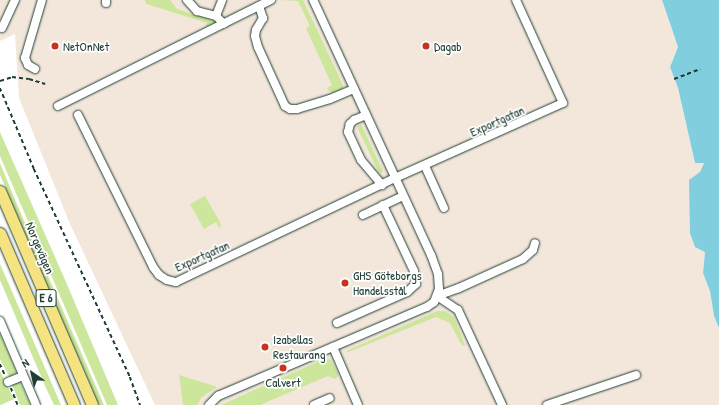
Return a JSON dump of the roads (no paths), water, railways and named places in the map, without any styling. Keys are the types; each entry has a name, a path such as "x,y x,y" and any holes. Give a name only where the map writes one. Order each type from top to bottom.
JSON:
{"highway":[{"name":"Norgevägen","path":"0,191 92,405"},
{"name":"E 6","path":"0,233 74,405"}],"street":[{"path":"2,28 15,0"},
{"path":"34,69 28,65 25,58 42,0"},
{"path":"187,0 197,11 216,16 224,24"},
{"path":"216,16 222,0"},
{"path":"58,106 271,0"},
{"path":"209,405 218,396 427,307 434,302 439,289 438,274 313,0"},
{"name":"Exportgatan","path":"78,115 154,267 160,275 167,280 176,282 395,178 425,166 563,103 516,0"},
{"path":"259,6 263,18 256,30 255,36 258,47 286,106 290,109 296,109 330,99 354,89"},
{"path":"366,115 354,120 350,124 348,132 361,160 382,185"},
{"path":"425,166 444,208"},
{"path":"363,215 403,196"},
{"path":"337,323 407,292 416,284 414,271 383,205"},
{"path":"437,296 523,260 533,250 535,243"},
{"path":"437,296 458,310 502,405"},
{"path":"0,321 36,405"},
{"path":"333,347 358,405"},
{"path":"547,405 636,375"},
{"path":"8,382 23,376"},
{"path":"314,405 330,398"}],"water":[{"path":"662,0 719,0 719,328 714,316 710,291 703,273 705,252 695,247 690,233 689,180 700,172 704,163 695,163 678,88 670,67 678,47"}],"place":[{"name":"NetOnNet","path":"55,46"},
{"name":"Dagab","path":"426,46"},
{"name":"GHS Göteborgs Handelsstål","path":"345,283"},
{"name":"Izabellas Restaurang","path":"265,347"},
{"name":"Calvert","path":"283,368"}]}
